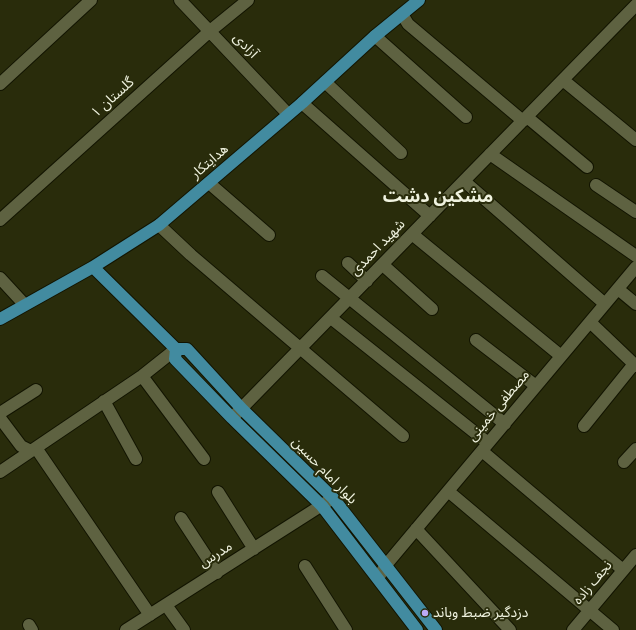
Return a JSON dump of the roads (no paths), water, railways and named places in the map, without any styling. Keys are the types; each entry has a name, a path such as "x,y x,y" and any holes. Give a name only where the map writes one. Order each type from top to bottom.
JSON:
{"main road":[{"name":"هدایتکار","path":"0,318 93,266 159,225 210,184 375,36 420,0"},
{"name":"بلوار امام حسین","path":"93,266 176,349 187,349 242,408 333,498 436,630"},
{"name":"بلوار امام حسین","path":"176,349 175,359 232,418 322,506 417,630"}],"street":[{"path":"0,84 91,0"},
{"name":"آزادی","path":"180,0 288,114"},
{"name":"گلستان ۱","path":"0,220 210,31 248,0"},
{"name":"شهید احمدی","path":"232,418 636,5"},
{"path":"402,14 408,24 587,167"},
{"path":"375,36 466,116"},
{"path":"563,80 636,140"},
{"path":"325,82 401,153"},
{"path":"302,103 430,216"},
{"path":"490,154 636,256"},
{"path":"464,181 605,304"},
{"path":"210,184 269,235"},
{"path":"596,185 636,212"},
{"path":"159,225 191,255 403,436"},
{"path":"412,234 561,356"},
{"path":"348,263 367,281"},
{"path":"382,265 432,309"},
{"name":"مصطفی خمینی","path":"378,578 386,565 636,267"},
{"path":"322,276 504,424"},
{"path":"0,278 24,304"},
{"path":"618,289 636,304"},
{"path":"331,318 485,447 631,565"},
{"path":"584,426 635,365 590,322"},
{"path":"476,340 536,386"},
{"path":"0,472 142,376 176,349"},
{"path":"142,376 204,459"},
{"path":"0,413 36,390"},
{"path":"104,401 136,459"},
{"path":"0,418 21,446 34,449 150,615"},
{"path":"624,462 636,449"},
{"path":"448,491 613,630"},
{"path":"218,492 254,549"},
{"name":"مدرس","path":"126,630 333,498"},
{"path":"181,518 217,572"},
{"path":"416,529 510,630"},
{"name":"نجف زاده","path":"573,630 631,565"},
{"path":"305,566 346,630"},
{"path":"166,605 184,630"}],"place":[{"name":"دزدگیر ضبط وباند","path":"425,613"}],"district":[{"name":"مشکین دشت","path":"438,197"}]}
